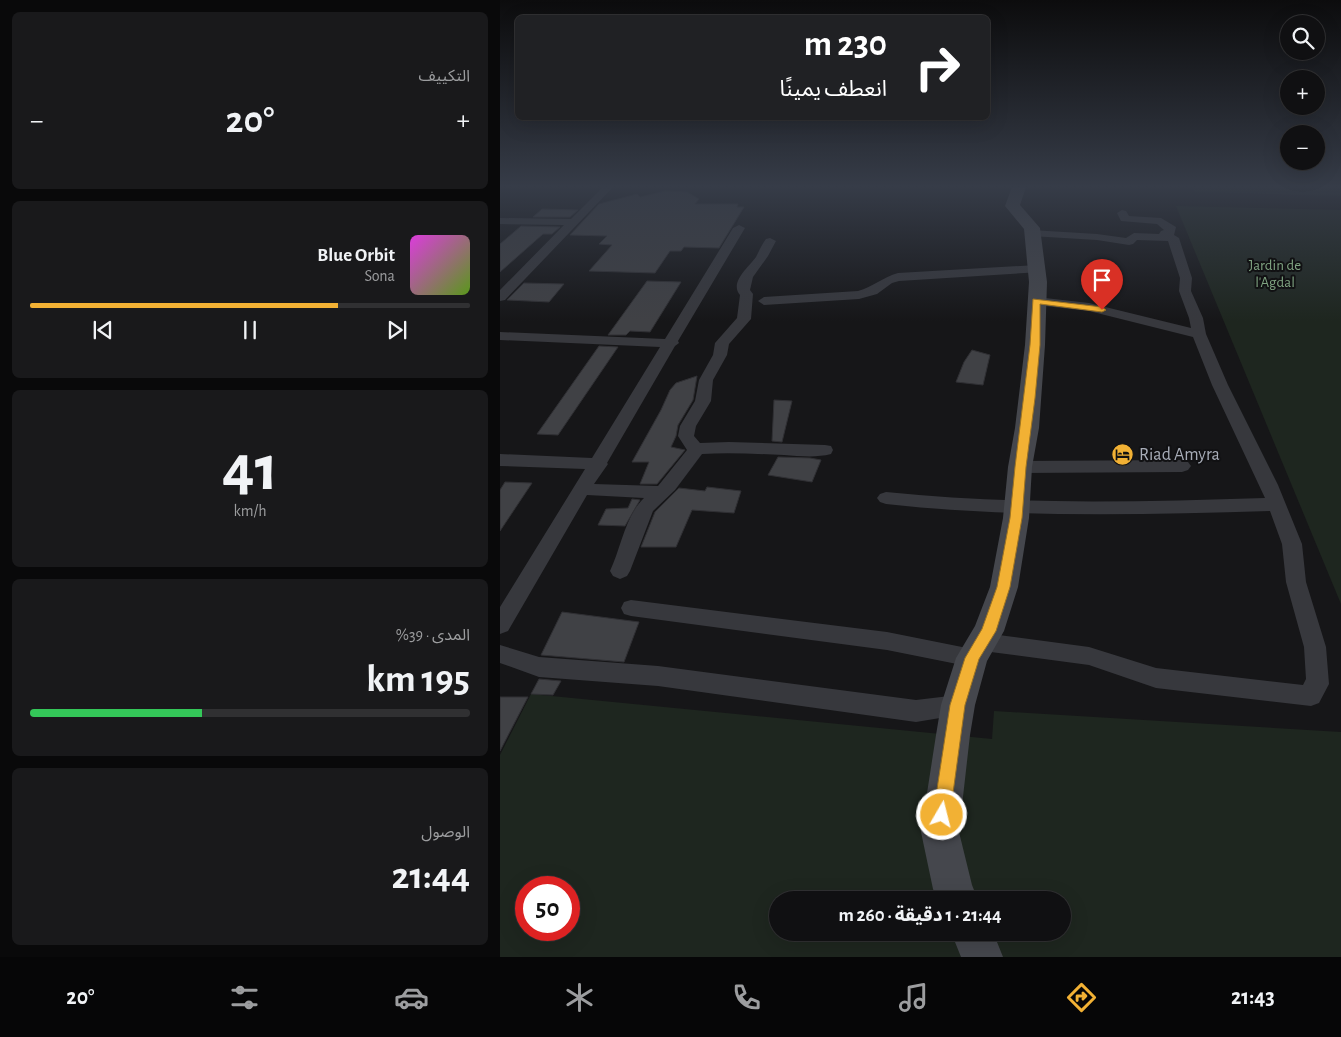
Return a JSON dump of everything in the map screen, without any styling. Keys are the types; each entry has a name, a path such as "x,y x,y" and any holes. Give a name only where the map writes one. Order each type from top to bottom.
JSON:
{"main road":[{"path":"954,891 940,832 958,705 1004,587 1018,508 1020,467 1027,428 1035,345 1038,282 1031,233"},
{"path":"976,941 982,957"}],"street":[{"path":"500,297 564,232"},
{"path":"500,625 672,343 737,232"},
{"path":"1165,238 1165,233 1170,232"},
{"path":"631,608 887,641 978,650 1089,656 1156,678 1311,696 1314,686 1318,684 1315,648 1296,582 1292,544 1277,504 1220,385 1198,334 1196,318 1185,290 1186,278 1179,255 1176,253 1173,238 1134,236 1129,242 1097,237 1031,233"},
{"path":"770,241 761,257 751,268 743,287 744,292 747,294 744,319 722,343 723,349 720,356 706,380 703,401 688,426 686,436 690,444 697,449 715,447 777,451 825,450"},
{"path":"764,301 858,295 873,291 888,280 898,277 1037,270"},
{"path":"1036,301 1089,307 1198,334"},
{"path":"500,336 672,343"},
{"path":"620,572 639,519 652,501 681,472 697,449"},
{"path":"500,460 599,464"},
{"path":"1020,467 1182,466"},
{"path":"583,489 620,492 663,492"},
{"path":"886,498 1018,508 1142,508 1277,504"},
{"path":"500,654 540,667 658,676 916,711 958,705"}],"green space":[{"name":"Jardin de l'Agdal","path":"1187,232 1341,232 1341,604"},
{"path":"531,694 992,739 994,711 1341,732 1341,957 500,957 500,755"}],"building":[{"path":"514,232 555,232 552,234 543,234 500,272 500,244"},
{"path":"573,232 729,232 719,248 684,247 681,251 670,251 655,273 589,271 612,245 599,244 607,236 570,235"},
{"path":"647,281 681,282 650,332 630,331 626,335 608,335"},
{"path":"524,283 564,284 549,302 507,300"},
{"path":"599,346 618,347 558,435 537,434"},
{"path":"972,350 990,355 983,385 956,382 964,362"},
{"path":"697,376 693,400 678,425 671,447 685,450 657,484 640,484 649,462 632,462 670,390 676,383"},
{"path":"774,400 792,401 782,442 772,441"},
{"path":"778,457 821,460 812,482 768,475"},
{"path":"505,482 532,483 500,531 500,490"},
{"path":"707,487 741,491 734,513 692,510 676,547 641,547 655,512 679,488 705,491"},
{"path":"632,499 640,500 625,526 598,525 606,509 628,508"},
{"path":"562,612 639,622 624,662 541,655"},
{"path":"539,679 561,681 553,695 531,694"},
{"path":"500,697 528,697 500,751"}],"place":[{"name":"Riad Amyra","path":"1123,455"}],"route":[{"path":"942,815 958,705 972,658 989,631 1004,587 1007,571 1018,508 1020,467 1027,428 1035,345 1036,301 1102,310"}]}
